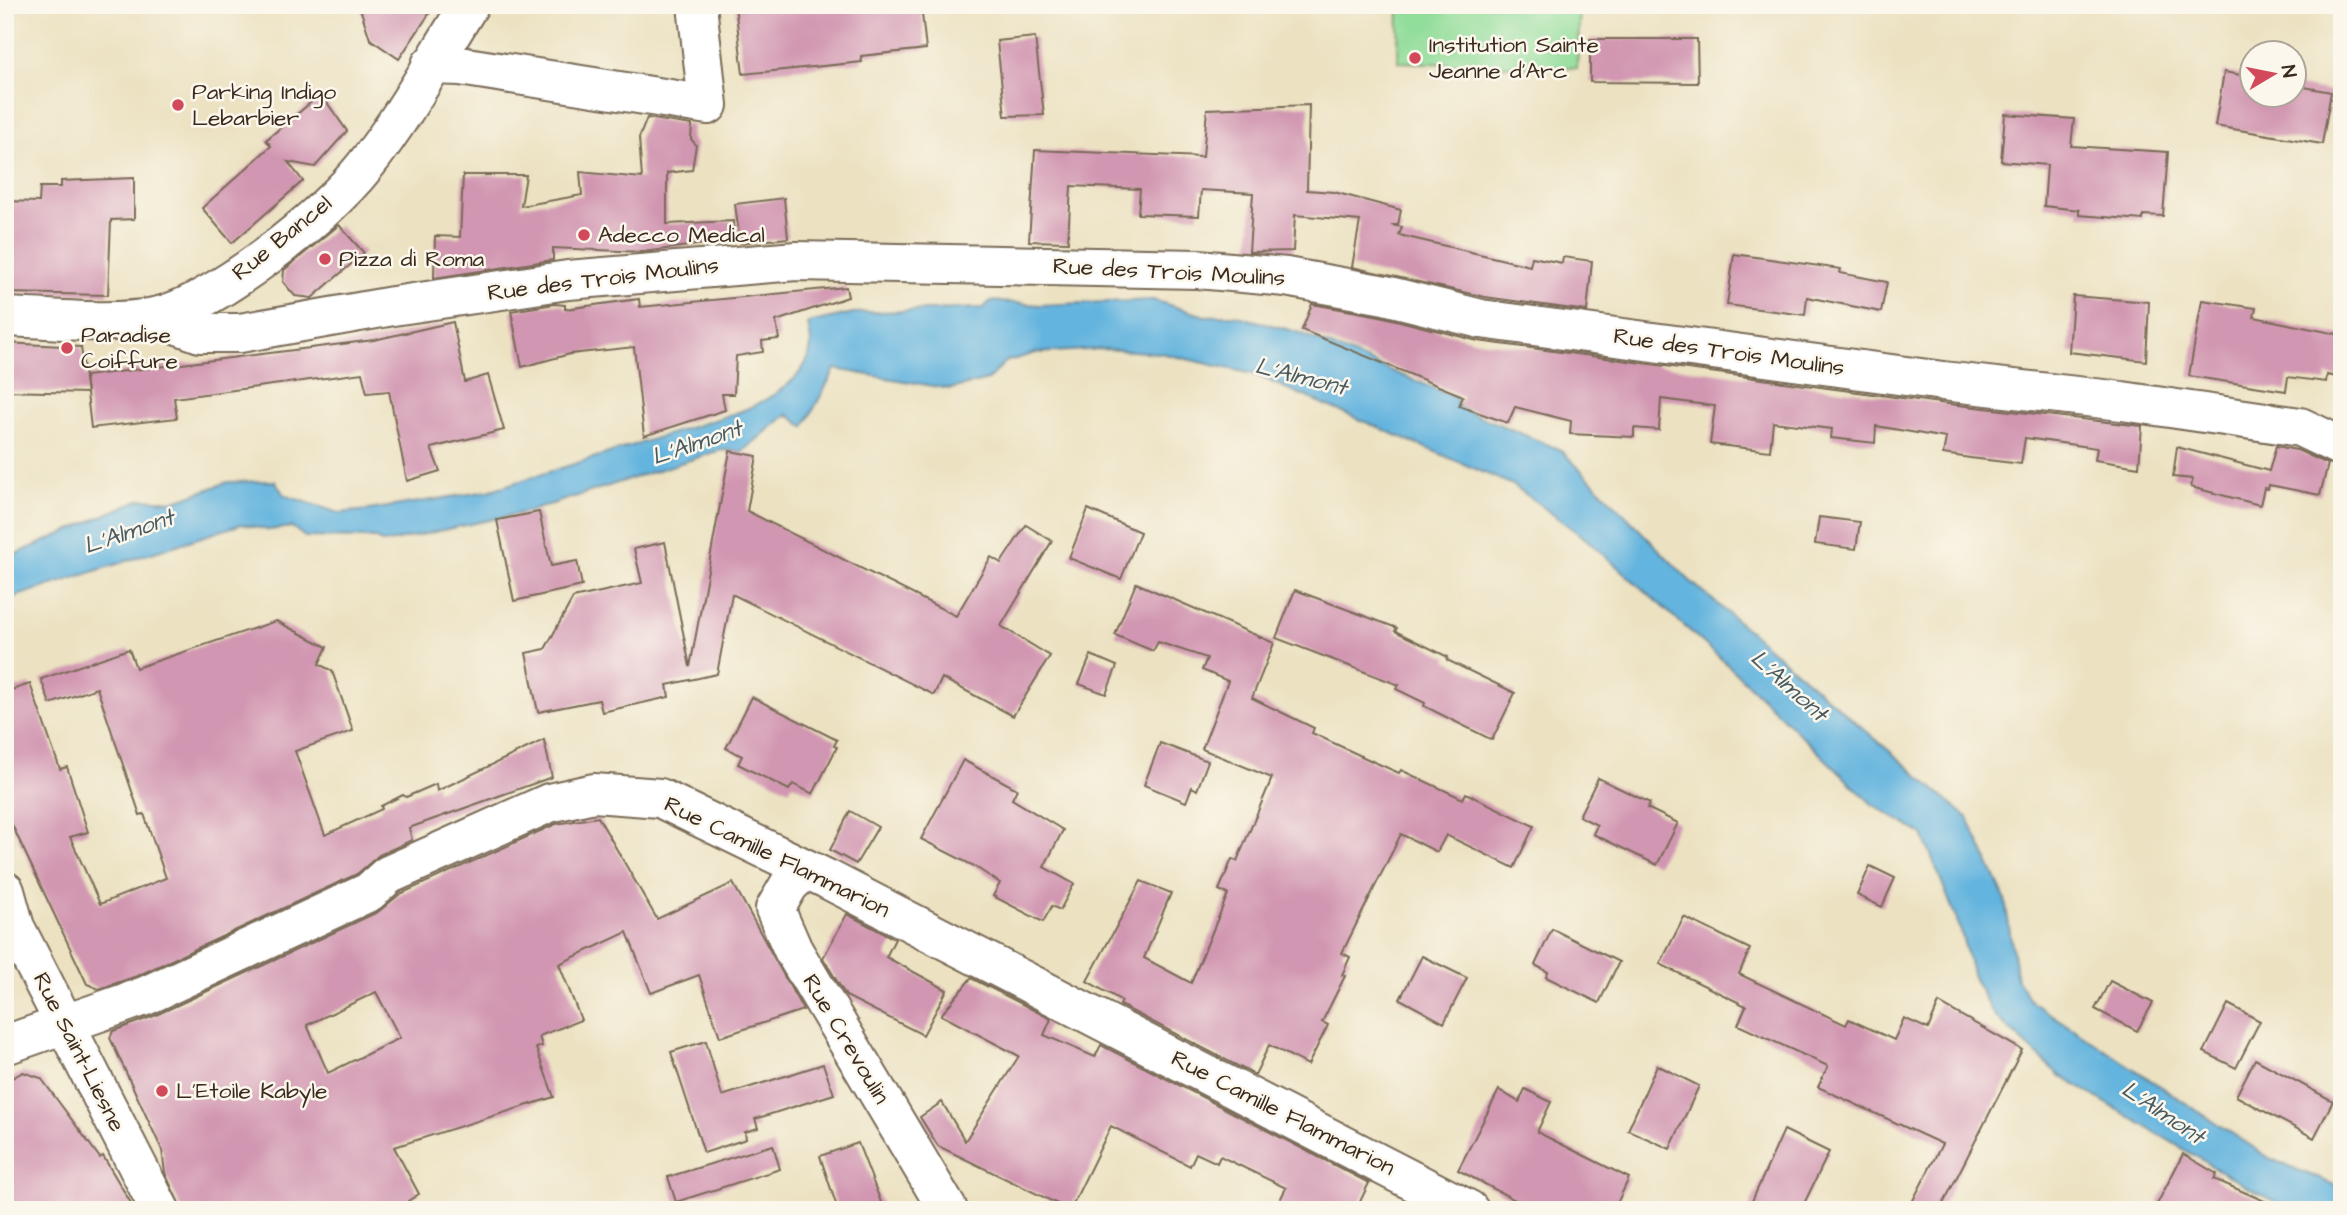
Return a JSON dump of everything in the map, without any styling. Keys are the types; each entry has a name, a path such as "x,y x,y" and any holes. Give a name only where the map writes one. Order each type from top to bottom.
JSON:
{"street":[{"name":"Rue Bancel","path":"5,317 156,317 200,299 241,276 304,224 363,169 469,5"},
{"path":"431,65 460,66 708,105 697,5"},
{"name":"Rue des Trois Moulins","path":"156,317 200,333 240,333 342,314 568,280 796,261 1198,269 1286,277 1385,295 1481,319 1943,381 2122,401 2300,427 2342,447"},
{"name":"Rue Camille Flammarion","path":"5,1045 64,1022 145,996 369,892 388,875 549,803 594,793 660,797 1469,1210"},
{"name":"Rue Crevoulin","path":"804,870 789,885 775,909 793,950 948,1210"},
{"name":"Rue Saint-Liesne","path":"5,891 15,927 160,1210"}],"green space":[{"path":"1399,5 1580,5 1577,68 1398,62"}],"water":[{"name":"L'Almont","path":"1153,300 1205,316 1234,315 1297,332 1455,397 1459,408 1561,450 1688,579 1968,818 2005,899 2017,980 2032,1002 2271,1159 2342,1188 2342,1210 2292,1210 2254,1191 2059,1075 1994,1015 1973,977 1960,928 1923,835 1872,804 1727,664 1586,539 1513,485 1253,374 1160,353 1104,349 1036,353 1005,362 988,380 950,389 835,369 804,427 787,414 742,452 721,450 530,511 384,543 374,538 305,537 292,527 269,530 242,524 5,600 5,559 141,499 175,501 228,482 275,481 284,495 339,513 369,510 488,491 739,412 784,388 803,368 811,345 808,323 853,313 983,308 991,301 1040,305"}],"building":[{"path":"359,5 435,5 399,59 370,39"},
{"path":"735,5 921,5 926,49 861,56 862,62 743,74"},
{"path":"1035,37 1044,115 1005,116 997,41"},
{"path":"1590,39 1697,39 1698,83 1590,82"},
{"path":"2224,72 2238,74 2238,108 2308,108 2308,88 2331,92 2322,144 2215,126"},
{"path":"321,94 347,131 315,167 288,162 303,181 232,243 202,208 271,146 266,140"},
{"path":"1309,105 1307,190 1334,192 1401,210 1398,225 1391,225 1402,227 1399,235 1530,266 1532,257 1562,263 1563,257 1592,261 1587,311 1485,297 1352,267 1360,221 1295,215 1293,251 1249,252 1253,193 1201,190 1199,216 1138,214 1140,189 1071,186 1068,242 1029,241 1035,150 1203,157 1207,109"},
{"path":"2005,114 2074,119 2071,146 2168,152 2163,216 2143,215 2143,220 2079,215 2079,210 2044,206 2047,165 2001,161"},
{"path":"647,118 692,125 691,139 696,145 692,170 667,173 667,224 733,221 734,240 643,252 553,248 553,260 434,278 435,236 460,237 463,175 526,175 521,206 582,195 580,172 642,178 639,138"},
{"path":"134,178 134,219 111,220 108,295 5,293 5,201 39,202 40,187 61,187 61,181"},
{"path":"784,198 788,238 740,243 735,204"},
{"name":"Pizza di Roma","path":"339,225 364,253 312,298 295,296 283,282 284,270"},
{"path":"1734,254 1841,269 1840,273 1887,282 1881,312 1807,297 1805,315 1727,305"},
{"path":"846,287 848,297 776,321 779,339 762,341 763,352 736,356 734,394 722,394 725,410 644,436 634,347 570,354 522,367 511,311 554,304 565,305 565,309 639,299 640,307"},
{"path":"2073,296 2149,302 2146,361 2069,352"},
{"path":"2202,300 2256,308 2254,317 2342,335 2342,378 2327,375 2326,382 2288,377 2286,391 2189,376"},
{"path":"1312,304 1380,316 1478,341 1940,403 2142,426 2139,467 2095,460 2097,448 2025,438 2021,464 1943,454 1946,438 1876,426 1875,443 1831,438 1832,429 1773,422 1770,451 1710,444 1715,406 1661,399 1659,430 1634,428 1634,437 1570,434 1571,421 1515,407 1508,423 1459,406 1463,396 1302,330"},
{"path":"453,322 465,382 488,375 504,430 431,448 440,471 407,481 389,391 367,393 362,373 174,398 177,418 91,428 85,376 374,340"},
{"path":"5,343 81,347 87,393 5,391"},
{"path":"2276,446 2297,450 2328,464 2320,495 2269,485 2268,489 2264,488 2260,505 2191,487 2193,479 2173,477 2177,447 2269,471"},
{"path":"730,451 757,456 747,511 956,616 991,557 1001,563 1026,525 1052,541 1001,626 1050,656 1013,716 942,678 934,695 732,594 717,674 667,685 669,697 602,712 599,700 538,712 526,653 545,649 573,598 642,583 634,549 665,542 690,667"},
{"path":"1088,509 1140,532 1121,579 1069,558"},
{"path":"539,512 551,566 577,561 582,586 514,601 497,520"},
{"path":"1819,517 1860,522 1856,549 1815,544"},
{"path":"1136,583 1274,643 1252,698 1314,728 1312,733 1372,761 1399,773 1401,770 1463,799 1466,793 1534,826 1514,868 1446,835 1437,852 1401,834 1342,953 1350,957 1342,975 1345,976 1322,1022 1328,1025 1308,1065 1269,1045 1255,1075 1120,1005 1122,1001 1087,981 1141,881 1171,893 1144,958 1191,983 1228,894 1219,890 1232,859 1237,861 1272,778 1202,749 1228,681 1202,670 1207,658 1158,642 1153,651 1115,635"},
{"path":"1295,590 1397,628 1395,631 1448,657 1447,660 1515,693 1492,740 1424,706 1425,703 1396,689 1399,685 1276,638"},
{"path":"276,621 327,647 319,664 332,671 353,731 295,751 325,835 382,809 381,806 403,795 406,797 436,784 437,791 544,740 552,777 409,828 412,840 379,855 357,874 137,976 99,989 87,984 5,810 5,692 30,684 60,769 67,767 88,832 70,837 100,904 166,878 144,814 140,815 97,688 50,704 41,679 129,649 136,668"},
{"path":"1091,655 1117,666 1106,694 1079,684"},
{"path":"752,697 837,740 834,746 837,747 813,794 793,784 789,790 738,764 742,756 726,748"},
{"path":"1160,743 1208,761 1197,790 1192,787 1186,802 1144,785"},
{"path":"963,760 1017,789 1012,799 1063,830 1044,867 1074,884 1060,910 1052,906 1043,922 993,896 1000,883 974,866 921,839"},
{"path":"1598,778 1650,803 1647,808 1678,823 1657,865 1593,834 1597,825 1579,816"},
{"path":"850,811 878,827 856,864 830,850"},
{"path":"598,817 657,919 733,883 803,1010 720,1037 699,975 651,993 627,932 559,964 581,1020 539,1036 542,1046 536,1048 554,1097 394,1147 419,1194 408,1201 414,1210 182,1210 165,1173 162,1150 110,1038 113,1031 154,1016 378,912 400,894 556,824","holes":["376,992 400,1038 328,1073 307,1025"]},
{"path":"1870,866 1895,878 1882,907 1857,895"},
{"path":"847,914 895,939 886,957 947,990 923,1035 846,996 823,958"},
{"path":"1684,917 1750,949 1739,974 1846,1025 1849,1019 1894,1040 1904,1018 1928,1029 1939,1003 2022,1050 1940,1210 1908,1210 1942,1144 1818,1087 1828,1066 1738,1025 1746,1006 1660,964"},
{"path":"1552,929 1619,962 1599,1003 1546,977 1548,972 1535,965"},
{"path":"1422,956 1467,978 1444,1023 1400,999"},
{"path":"971,978 1051,1019 1044,1035 1095,1057 1101,1045 1369,1183 1356,1210 1275,1210 1286,1188 1220,1156 1217,1163 1196,1153 1190,1166 1111,1126 1070,1210 938,1146 920,1117 942,1102 965,1141 1019,1056 941,1015"},
{"path":"2110,981 2153,1003 2137,1031 2095,1009"},
{"path":"2228,1004 2260,1021 2236,1068 2204,1052"},
{"path":"706,1041 722,1096 823,1064 834,1094 755,1119 758,1128 745,1132 746,1139 704,1153 671,1052"},
{"path":"2255,1059 2333,1101 2314,1138 2236,1096"},
{"path":"1657,1065 1699,1086 1670,1149 1628,1130"},
{"path":"23,1072 41,1078 100,1158 103,1156 135,1210 5,1210 5,1082"},
{"path":"1525,1089 1551,1102 1537,1132 1629,1178 1614,1210 1534,1210 1458,1170 1499,1090 1519,1102"},
{"path":"1784,1130 1829,1152 1801,1210 1748,1210"},
{"path":"858,1143 884,1210 838,1210 820,1156"},
{"path":"773,1145 780,1169 676,1202 668,1177"},
{"path":"2183,1154 2217,1174 2214,1179 2285,1210 2154,1210"}],"place":[{"name":"Institution Sainte Jeanne d'Arc","path":"1415,58"},
{"name":"Parking Indigo Lebarbier","path":"178,105"},
{"name":"Adecco Medical","path":"584,235"},
{"name":"Pizza di Roma","path":"325,259"},
{"name":"Paradise Coiffure","path":"67,348"},
{"name":"L'Etoile Kabyle","path":"162,1091"}]}
